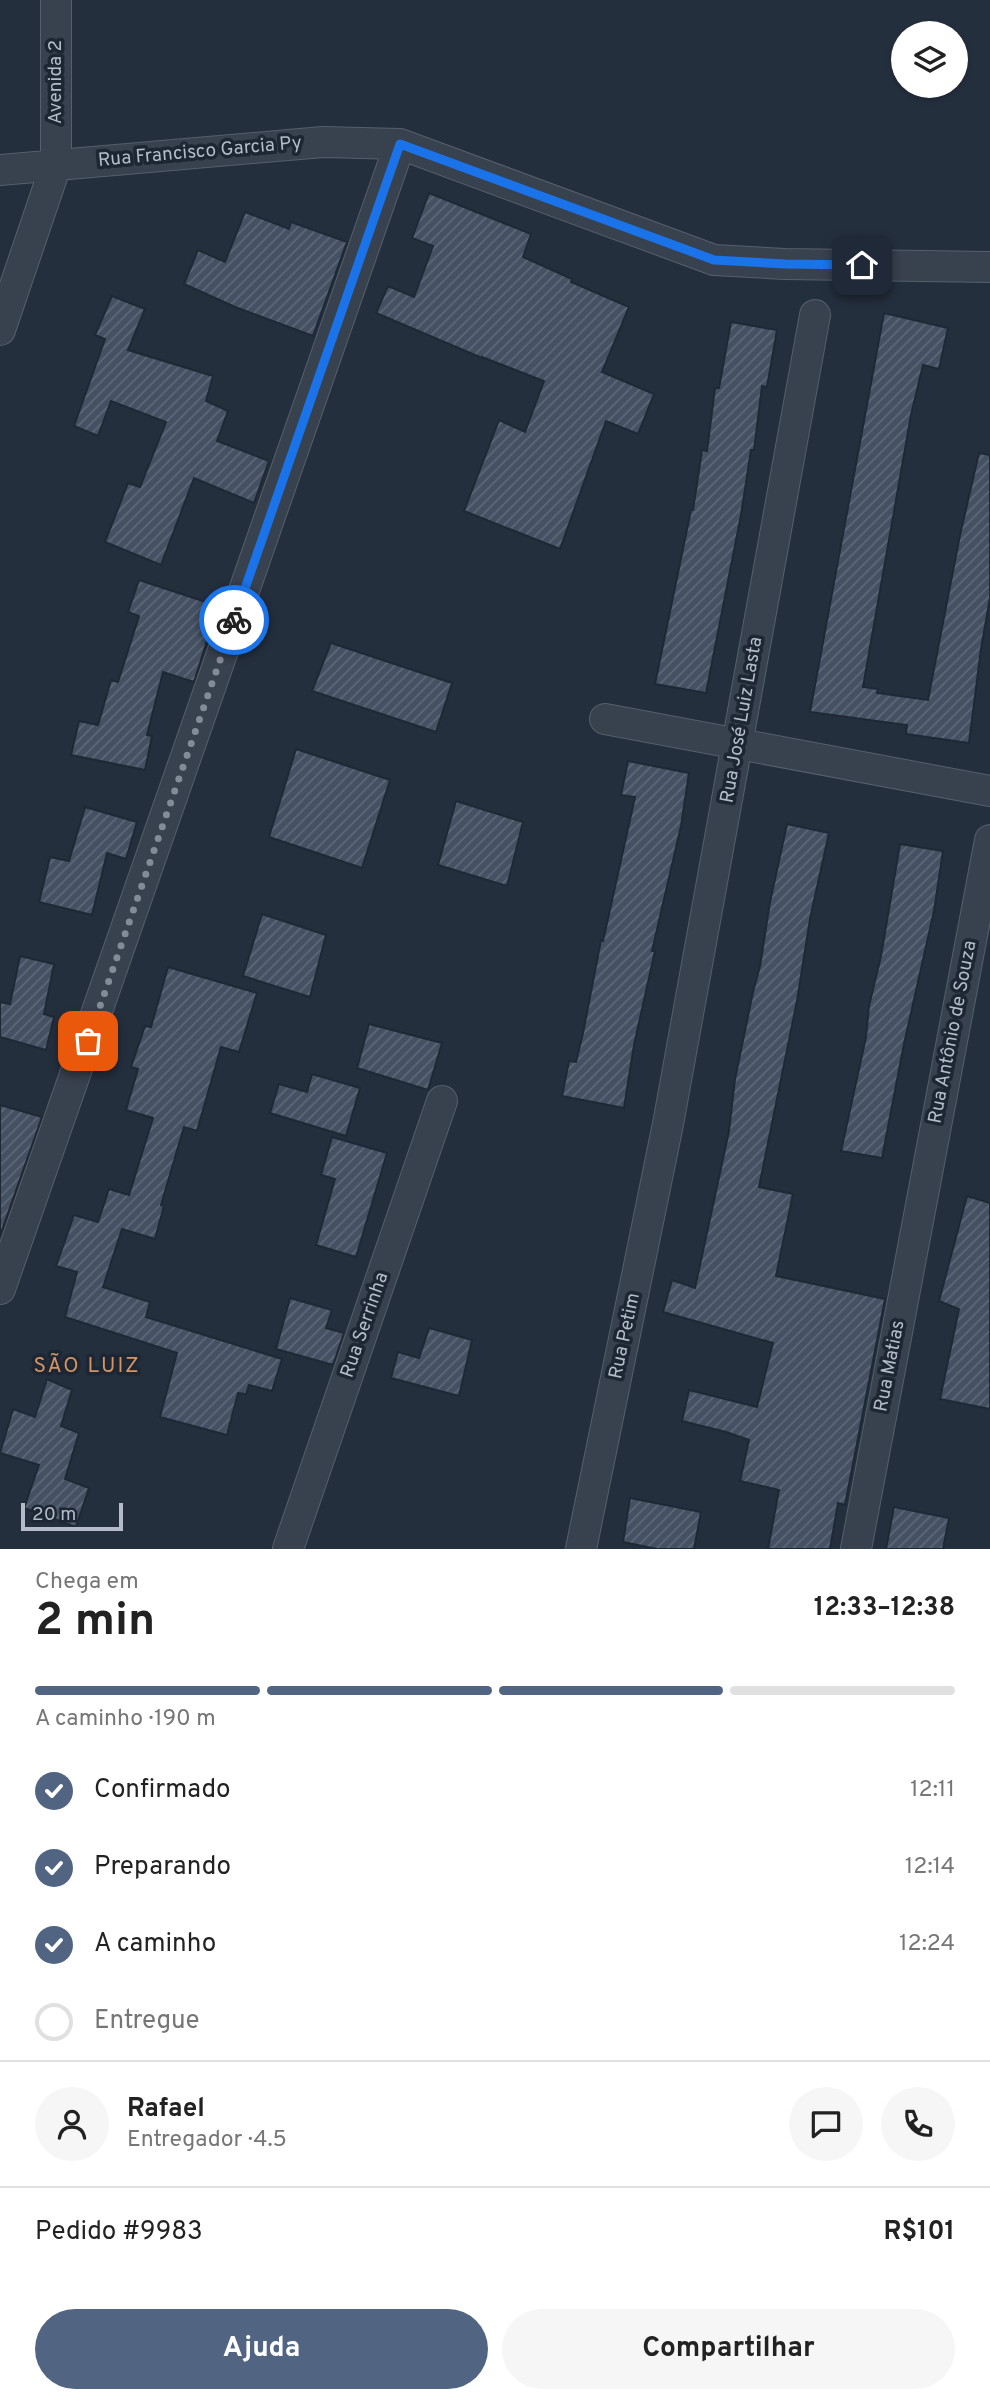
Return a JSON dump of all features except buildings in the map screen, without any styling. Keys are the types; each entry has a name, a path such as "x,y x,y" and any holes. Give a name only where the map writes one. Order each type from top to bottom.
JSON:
{"street":[{"name":"Avenida 2","path":"0,330 56,165 55,0"},
{"name":"Rua Francisco Garcia Py","path":"0,170 323,142 400,144 714,260 785,264 990,267"},
{"path":"0,1289 400,144"},
{"name":"Rua José Luiz Lasta","path":"668,1124 815,316"},
{"path":"605,719 990,791"},
{"name":"Rua Antônio de Souza","path":"924,1184 990,840"},
{"name":"Rua Serrinha","path":"288,1549 442,1101"},
{"name":"Rua Petim","path":"581,1549 668,1124"},
{"name":"Rua Matias","path":"856,1549 924,1184"}],"way so far":[{"path":"88,1041 234,620"}],"district":[{"name":"SÃO LUIZ","path":"87,1366"}],"route":[{"path":"234,620 400,144 714,260 862,265"}]}
